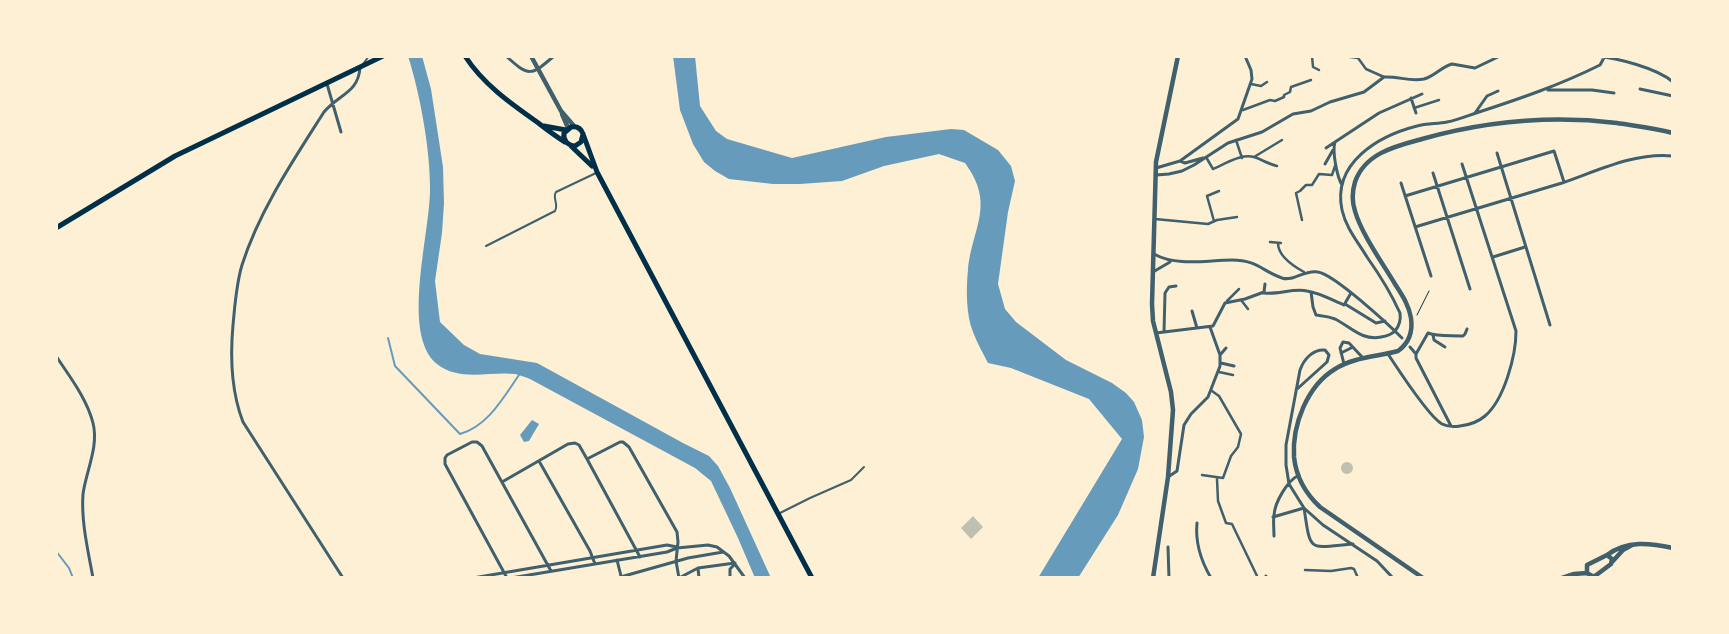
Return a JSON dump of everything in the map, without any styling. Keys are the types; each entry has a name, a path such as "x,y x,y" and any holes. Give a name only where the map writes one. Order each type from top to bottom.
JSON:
{"main road":[{"path":"465,56 476,72 490,86 568,144 585,158 597,172"},
{"path":"56,228 175,156 383,57"},
{"path":"541,125 549,128 567,129 574,126 580,129 583,134 597,172 812,578"},
{"path":"567,129 564,136 568,144"},
{"path":"568,144 578,145 583,138 583,134"}],"street":[{"path":"506,56 524,70 538,70 554,56"},
{"path":"531,56 562,111 574,126"},
{"path":"1153,578 1168,477 1172,402 1156,333 1152,304 1156,168 1178,56"},
{"path":"1156,168 1180,161 1238,119 1243,110 1251,84 1252,73 1245,56"},
{"path":"1312,56 1313,68 1319,70"},
{"path":"1343,56 1358,58 1366,69 1384,77 1408,80 1421,80 1434,75 1452,64 1475,68 1500,56"},
{"path":"1596,56 1650,69 1673,82"},
{"path":"1311,292 1316,315 1335,319 1357,333 1371,339 1387,336 1396,329 1400,322 1400,313 1350,230 1344,216 1341,201 1342,185 1350,166 1356,158 1383,139 1416,126 1448,122 1546,90 1600,65 1605,57"},
{"path":"343,578 243,422 234,396 231,358 237,286 249,247 280,181 324,112 333,102 357,83 360,68"},
{"path":"1156,175 1182,171 1236,140 1262,132 1293,114 1311,111 1330,102 1364,92 1384,77"},
{"path":"1243,110 1270,100 1275,101 1290,92 1290,88 1311,80"},
{"path":"1251,84 1261,86 1267,82"},
{"path":"327,84 341,132"},
{"path":"1546,90 1569,89 1614,93"},
{"path":"1640,90 1673,96"},
{"path":"1474,114 1487,96 1498,91"},
{"path":"1326,148 1379,113 1422,94"},
{"path":"1411,98 1415,110 1439,100"},
{"path":"562,111 567,129"},
{"path":"1423,578 1320,507 1307,493 1299,475 1294,456 1298,426 1303,409 1314,389 1323,378 1344,364 1398,351 1408,340 1412,326 1407,303 1357,218 1352,201 1353,191 1362,168 1367,162 1383,152 1409,143 1452,131 1519,120 1580,120 1643,127 1673,133"},
{"path":"1236,140 1242,158"},
{"path":"1205,158 1213,169 1242,158 1254,157 1282,140"},
{"path":"1335,142 1334,149 1339,179 1342,185"},
{"path":"1324,164 1334,149"},
{"path":"1405,196 1554,152 1564,182"},
{"path":"1496,153 1550,324"},
{"path":"1415,226 1639,158 1658,155 1673,156"},
{"path":"1254,157 1276,166"},
{"path":"1180,161 1183,163 1205,158"},
{"path":"1302,220 1296,193 1300,192 1306,185 1313,184 1318,174 1333,174 1336,159"},
{"path":"1388,354 1432,414 1442,424 1451,427 1475,422 1485,417 1503,389 1515,347 1514,323 1462,164"},
{"path":"1433,173 1470,289"},
{"path":"1401,183 1431,276"},
{"path":"1214,221 1207,196 1219,191"},
{"path":"1155,219 1208,224 1214,221 1237,217"},
{"path":"1270,242 1279,243 1280,252 1294,267 1304,272 1321,272 1328,275 1396,329 1402,338"},
{"path":"1493,257 1525,247"},
{"path":"1154,254 1170,262 1243,260 1259,265 1286,279 1304,272"},
{"path":"1370,261 1378,256"},
{"path":"1153,272 1170,262"},
{"path":"1263,292 1265,291 1265,284"},
{"path":"1164,332 1166,293 1170,287 1176,286"},
{"path":"1156,333 1210,327 1215,323 1225,303 1239,289"},
{"path":"1227,301 1263,292 1272,294 1294,290 1311,292 1344,304 1376,323 1385,321"},
{"path":"1344,304 1351,293"},
{"path":"1241,299 1248,309"},
{"path":"1192,311 1197,328"},
{"path":"1168,477 1177,472 1184,425 1195,410 1205,402 1212,391 1219,372 1220,355 1210,327"},
{"path":"1416,354 1428,333 1433,335 1463,336 1467,329"},
{"path":"1433,335 1436,342 1445,347"},
{"path":"1344,364 1340,344 1342,342 1346,342 1363,358"},
{"path":"1410,347 1416,354 1416,358 1451,427"},
{"path":"1220,355 1226,348"},
{"path":"1341,353 1353,348"},
{"path":"1296,390 1328,359 1329,355 1325,350 1312,354 1303,363 1296,390 1286,445 1286,465 1289,484 1304,508 1323,525 1377,561 1393,578"},
{"path":"56,356 87,406 93,424 94,439 83,505 84,525 93,578"},
{"path":"1221,363 1234,366"},
{"path":"1219,372 1233,375"},
{"path":"1202,475 1223,478 1231,456 1238,448 1241,434 1219,396 1212,391"},
{"path":"1294,405 1303,409"},
{"path":"507,578 444,461 447,455 472,442 477,442 482,446 552,571"},
{"path":"587,459 618,442 623,442 629,447 677,532 676,561 679,578 698,568 736,563"},
{"path":"502,482 568,444 575,443 579,445 640,557"},
{"path":"538,461 593,557 595,564"},
{"path":"1274,536 1273,518 1276,505 1289,484 1299,475"},
{"path":"1217,478 1218,502 1226,523 1232,524 1258,578"},
{"path":"1273,518 1304,508"},
{"path":"1304,508 1309,541 1314,546 1353,544"},
{"path":"1197,523 1196,532 1199,551 1212,578"},
{"path":"1562,578 1620,547 1635,544 1655,544 1673,548"},
{"path":"1570,575 1595,576 1603,571 1623,550 1635,544"},
{"path":"473,578 669,545 677,548"},
{"path":"511,578 668,552 677,548 708,545 724,551 736,563 744,576 738,578"},
{"path":"1168,546 1169,578"},
{"path":"617,560 619,577 676,561 724,551"},
{"path":"1607,555 1611,557 1612,562"},
{"path":"730,578 730,569 736,563"},
{"path":"1587,565 1588,576"},
{"path":"698,568 698,578"},
{"path":"1304,570 1322,571 1351,568 1354,569 1358,578"},
{"path":"1600,578 1603,571"}],"lane":[{"path":"360,68 369,56"},
{"path":"1554,152 1559,150"},
{"path":"486,246 555,211 557,206 554,196 556,192 597,172"},
{"path":"778,514 851,480 864,467"}],"path":[{"path":"1417,315 1428,291"}],"water":[{"path":"408,56 422,56 431,89 443,167 444,203 442,233 435,281 440,322 464,345 480,354 537,363 709,456 718,466 730,488 771,578 755,578 711,481 695,468 530,379 505,373 475,375 455,373 437,364 426,350 420,330 419,306 429,206 430,172 424,121"},
{"path":"673,56 695,56 700,106 716,131 727,139 792,158 886,137 951,129 964,130 998,150 1011,166 1015,181 1008,212 998,284 1005,309 1016,322 1066,360 1112,383 1126,393 1134,402 1142,420 1144,437 1138,469 1118,515 1078,578 1038,578 1122,439 1089,399 1011,368 988,363 973,332 968,310 968,270 980,217 981,204 974,178 965,163 939,154 884,166 842,181 773,184 729,179 704,162 693,144 680,110"},
{"path":"532,420 539,424 529,441 524,442 520,435"}],"building":[{"path":"1345,462 1349,462 1353,468 1349,474 1345,474 1341,470 1341,466"},
{"path":"973,516 983,527 971,539 961,528"}],"waterway":[{"path":"388,338 395,366 460,434 479,425 487,418 501,402 519,375"},
{"path":"56,551 69,568 73,578"}]}
